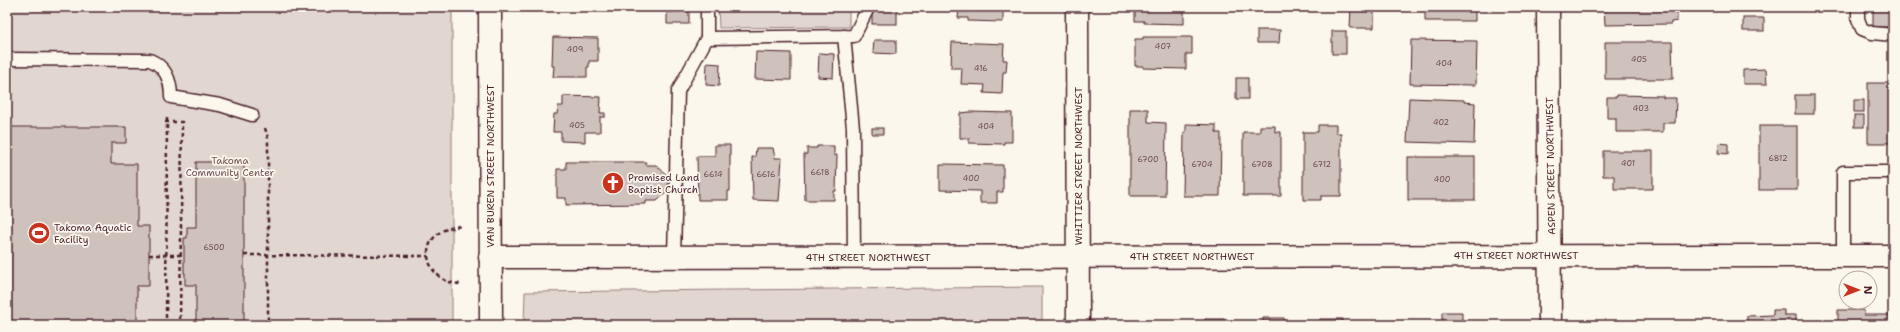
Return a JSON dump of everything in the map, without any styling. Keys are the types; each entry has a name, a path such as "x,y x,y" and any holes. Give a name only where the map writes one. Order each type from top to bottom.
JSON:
{"street":[{"name":"VAN BUREN STREET NORTHWEST","path":"490,7 491,325"},
{"name":"WHITTIER STREET NORTHWEST","path":"1077,7 1078,325"},
{"name":"ASPEN STREET NORTHWEST","path":"1548,7 1551,255 1550,325"},
{"name":"4TH STREET NORTHWEST","path":"490,257 1551,255 1893,256"}],"lane":[{"path":"674,257 678,91 707,38 707,7"},
{"path":"707,38 854,36 867,10 867,7"},
{"path":"1858,7 1858,19 1862,29 1872,33 1893,35"},
{"path":"844,36 853,128 854,256"},
{"path":"7,59 150,60 161,65 171,84 171,97 220,105 252,115"},
{"path":"1843,256 1843,172 1893,172"}],"path":[{"path":"166,325 165,122 171,97"},
{"path":"252,115 263,123 268,138 268,325"},
{"path":"165,122 182,122 182,255 180,325"},
{"path":"460,226 448,228 438,234 431,244 428,256 433,270 438,277 445,281 460,284"},
{"path":"149,255 182,255"},
{"path":"244,255 428,256"}],"green space":[{"name":"Takoma Community Center","path":"7,7 452,7 452,325 7,325"},
{"path":"718,7 849,7 849,27 719,28"},
{"path":"1042,287 1042,325 524,325 525,292"}],"building":[{"path":"552,7 593,7 593,8 552,9"},
{"path":"959,7 1003,7 1003,22 968,21 968,18 958,18"},
{"path":"1135,7 1184,7 1184,24 1144,23 1144,21 1135,21"},
{"path":"1351,7 1374,7 1374,28 1350,28"},
{"path":"1425,7 1475,7 1475,21 1425,21"},
{"path":"1604,7 1677,7 1677,21 1671,22 1671,24 1605,25"},
{"path":"1873,7 1893,7 1893,27 1873,27"},
{"path":"872,9 897,9 897,24 872,24"},
{"path":"689,11 689,24 667,24 667,12"},
{"path":"1743,18 1764,18 1764,31 1743,31"},
{"path":"1257,30 1280,30 1279,43 1257,43"},
{"path":"1332,31 1346,31 1346,54 1332,54"},
{"path":"553,37 598,38 598,61 589,61 589,67 587,67 587,77 553,77"},
{"path":"1143,37 1192,37 1192,54 1186,54 1186,69 1143,68 1143,66 1135,66 1135,39 1143,39"},
{"path":"874,40 896,40 896,54 873,53"},
{"path":"1411,40 1477,41 1476,85 1410,84"},
{"path":"952,42 1004,44 1003,60 1007,60 1006,72 1003,72 1002,94 984,93 985,85 961,84 962,68 951,68"},
{"path":"1605,42 1672,42 1673,79 1605,79"},
{"path":"756,52 791,53 791,80 755,79"},
{"path":"819,53 834,54 833,78 818,77"},
{"path":"707,63 720,64 719,86 706,85"},
{"path":"1766,69 1767,84 1743,84 1743,70"},
{"path":"1236,78 1248,78 1248,99 1236,99"},
{"path":"1868,83 1893,83 1893,143 1868,143"},
{"path":"1617,95 1663,96 1663,98 1676,98 1675,123 1663,123 1663,132 1616,132 1616,118 1607,118 1607,97 1617,97"},
{"path":"1795,95 1814,95 1814,114 1795,114"},
{"path":"563,96 601,97 600,113 605,113 605,117 600,117 600,132 585,132 585,142 561,141 561,132 553,132 554,114 557,114 558,106 563,106"},
{"path":"1409,98 1464,100 1464,102 1475,103 1474,144 1407,142"},
{"path":"1854,100 1864,100 1864,112 1854,112"},
{"path":"1130,109 1148,109 1148,122 1166,123 1165,196 1130,196"},
{"path":"960,113 1012,113 1012,142 1004,142 1004,144 969,143 969,138 960,138"},
{"path":"1854,115 1864,115 1864,127 1854,127"},
{"path":"1186,124 1216,125 1216,133 1221,133 1220,196 1183,196 1184,132 1186,132"},
{"path":"1318,125 1336,125 1336,133 1341,133 1341,196 1321,196 1321,200 1303,200 1303,132 1318,132"},
{"path":"1260,126 1275,126 1275,132 1281,132 1281,196 1243,196 1243,132 1260,132"},
{"path":"1759,126 1797,126 1797,190 1759,190"},
{"path":"7,127 126,127 126,143 111,143 111,164 137,164 137,226 149,226 149,286 137,286 137,325 7,325"},
{"path":"872,128 883,128 883,134 872,134"},
{"path":"1719,143 1728,144 1728,154 1718,153"},
{"path":"715,145 730,145 730,191 728,191 728,200 698,200 697,156 715,156"},
{"path":"817,146 834,146 834,155 837,155 836,191 834,191 834,200 805,200 804,154 807,154 807,148 817,148"},
{"path":"756,148 773,148 775,158 782,158 779,201 753,200 752,157 755,157"},
{"path":"1603,151 1653,151 1653,189 1614,189 1614,176 1603,176"},
{"path":"1408,157 1475,157 1475,200 1408,200"},
{"name":"Takoma Community Center","path":"196,162 244,162 244,325 196,325 196,285 185,285 184,238 187,238 187,227 196,227"},
{"name":"Promised Land Baptist Church","path":"566,162 646,162 646,165 656,165 668,176 668,191 657,201 646,201 646,204 566,205 566,198 557,198 557,169 566,169"},
{"path":"940,164 1003,165 1003,192 997,192 997,203 980,203 980,191 940,190"},
{"path":"1773,310 1784,310 1784,315 1796,315 1796,325 1747,325 1747,316 1773,315"},
{"path":"1838,310 1864,310 1864,315 1890,315 1890,325 1838,325"},
{"path":"1442,312 1462,312 1462,324 1478,325 1430,325 1430,323 1442,323"},
{"path":"1263,318 1284,318 1285,325 1248,325 1248,323 1263,323"},
{"path":"1205,319 1227,319 1227,325 1191,325 1205,324"},
{"path":"1320,319 1343,319 1343,325 1306,325 1306,323 1320,323"},
{"path":"1171,324 1171,325 1131,325"},
{"path":"1633,324 1633,325 1614,325"}],"place":[{"name":"Promised Land Baptist Church","path":"613,183"},
{"name":"Takoma Aquatic Facility","path":"39,233"}]}
